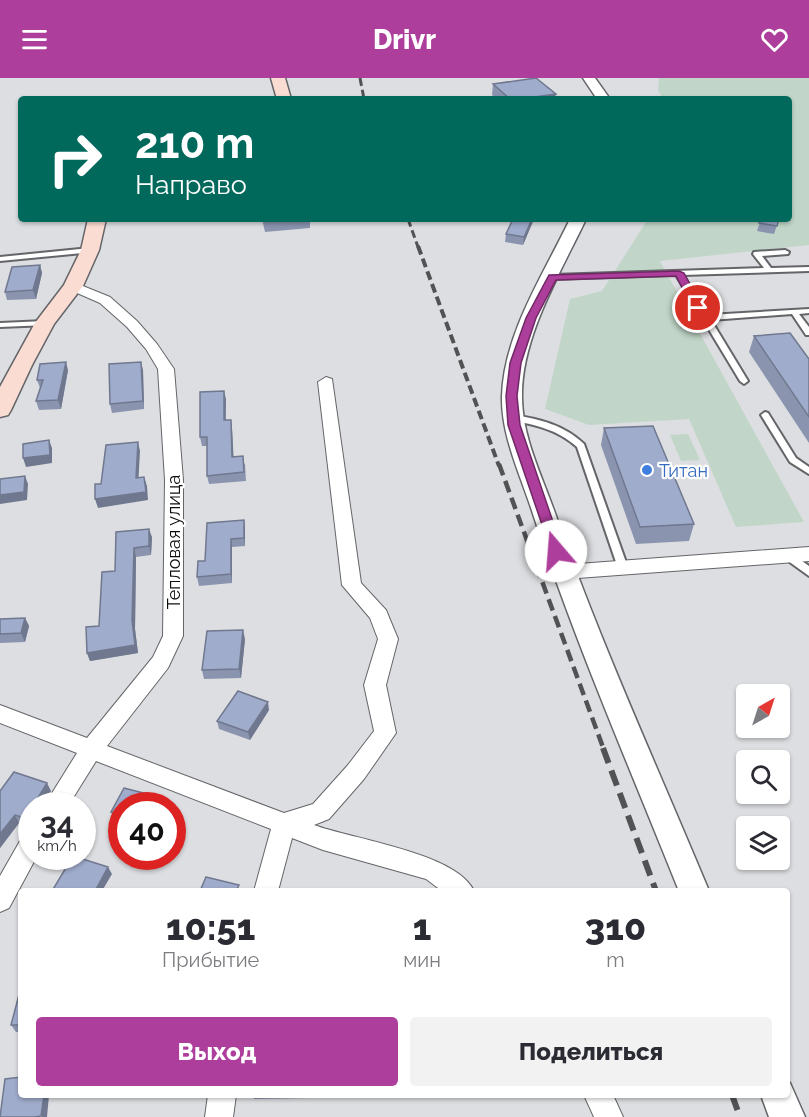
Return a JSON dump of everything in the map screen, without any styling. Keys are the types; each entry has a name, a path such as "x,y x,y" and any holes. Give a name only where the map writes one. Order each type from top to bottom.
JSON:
{"main road":[{"path":"278,78 283,96"},
{"path":"0,410 45,322 73,286 90,250 95,222"}],"street":[{"path":"589,78 602,96"},
{"path":"577,222 553,277 531,318 516,363 512,396 513,418 564,572 693,888"},
{"name":"Тепловая улица","path":"64,792 91,750 161,662 173,636 174,480 166,369 152,347 105,300 73,286"},
{"path":"284,824 321,813 385,733 375,686 388,639 379,615 351,585 326,382"},
{"path":"564,572 809,554"},
{"path":"0,714 323,839 433,870 458,888"},
{"path":"267,888 284,824"},
{"path":"0,900 18,867"},
{"path":"219,1117 222,1098"},
{"path":"600,1098 609,1117"},
{"path":"779,1098 787,1117"}],"lane":[{"path":"0,260 90,250"},
{"path":"769,270 757,254 785,252"},
{"path":"553,277 809,269"},
{"path":"679,273 744,381"},
{"path":"705,318 809,311"},
{"path":"794,312 809,333"},
{"path":"0,325 45,322"},
{"path":"765,415 793,460 809,471"},
{"path":"513,418 546,423 569,434 581,446 624,568"},
{"path":"788,555 809,572"}],"green space":[{"path":"659,78 809,78 809,245 660,261 804,522 736,527 689,419 589,425 545,409 570,299 602,291 646,222 792,222 792,96 661,96 658,90"},
{"path":"688,434 700,460 681,461 670,435"}],"building":[{"path":"536,78 556,94 507,96 493,84"},
{"path":"512,222 531,222 524,237 506,234"},
{"path":"760,222 778,222 777,226"},
{"path":"40,265 33,290 5,292 12,267"},
{"path":"790,333 809,359 809,417 754,336"},
{"path":"66,362 58,400 36,401 43,380 37,380 40,364"},
{"path":"141,362 143,401 110,404 109,364"},
{"path":"224,391 224,420 231,420 232,457 243,456 244,472 207,476 207,437 200,437 200,392"},
{"path":"653,426 694,524 640,527 604,428"},
{"path":"49,440 50,455 23,458 23,444"},
{"path":"138,442 136,478 144,477 146,492 95,499 95,484 101,484 106,445"},
{"path":"25,476 24,492 0,495 0,479"},
{"path":"244,520 244,538 231,539 231,574 197,577 198,561 205,561 207,523"},
{"path":"149,529 149,546 134,548 132,620 135,645 87,653 86,627 99,626 102,572 115,571 116,532"},
{"path":"25,618 21,633 0,634 0,619"},
{"path":"243,630 239,669 202,670 207,631"},
{"path":"238,691 268,702 248,732 217,721"},
{"path":"14,772 47,783 42,792 18,792 18,816 15,815 0,834 0,791"},
{"path":"124,788 140,792 122,792"},
{"path":"96,863 108,867 97,888 54,888 65,870 96,870"},
{"path":"206,877 239,885 238,888 201,888"},
{"path":"18,999 18,1025 11,1025"},
{"path":"18,1077 18,1098 44,1098 41,1116 0,1117 5,1079"}],"railway":[{"path":"360,78 363,96"},
{"path":"409,222 418,247"},
{"path":"418,246 499,466"},
{"path":"499,464 604,750"},
{"path":"603,748 655,888"},
{"path":"733,1098 740,1117"}],"place":[{"name":"Титан","path":"647,470"}],"route":[{"path":"556,551 514,425 512,396 516,363 531,318 553,277 679,273 698,308"}]}
